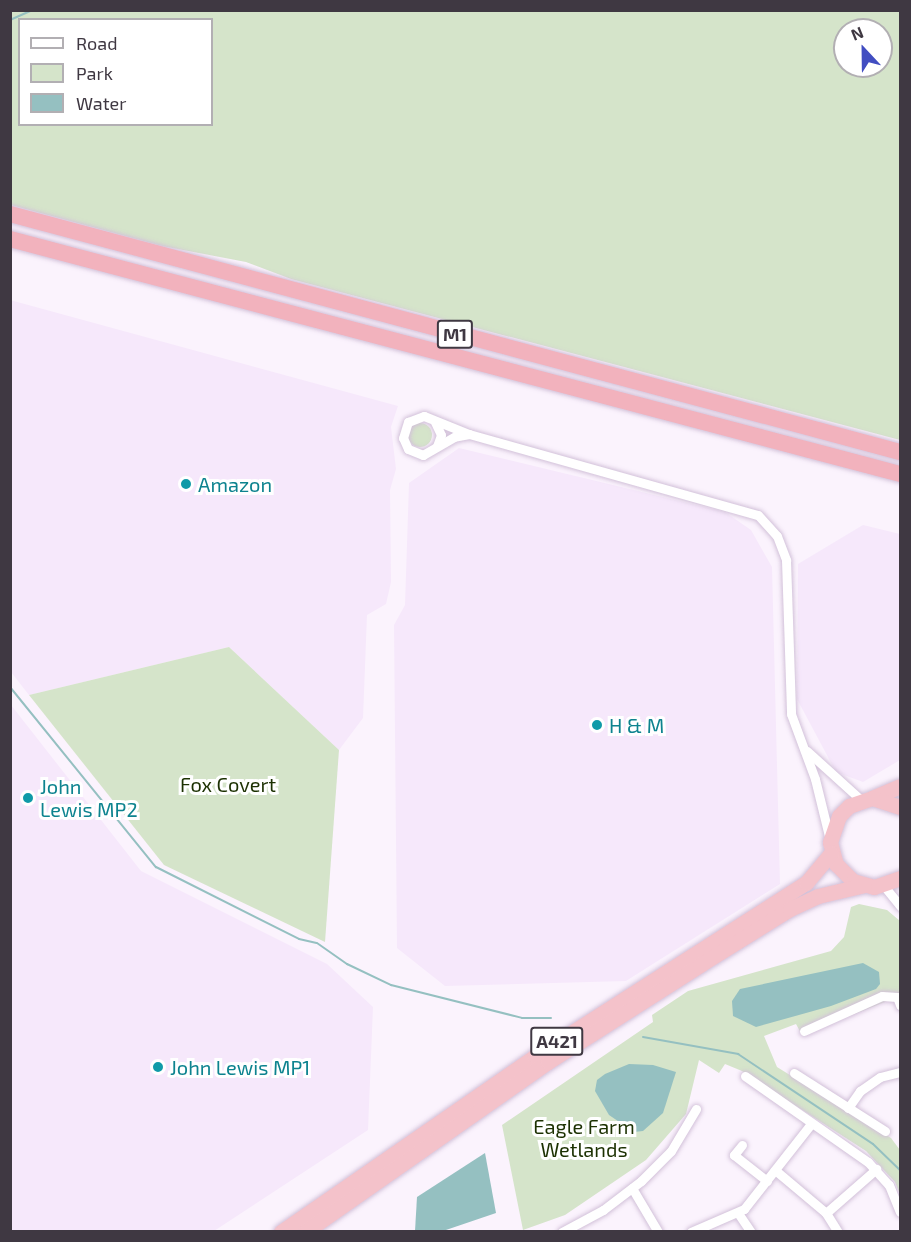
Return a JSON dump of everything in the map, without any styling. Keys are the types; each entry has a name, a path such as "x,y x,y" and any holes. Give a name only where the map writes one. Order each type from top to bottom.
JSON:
{"highway":[{"name":"M1","path":"10,214 900,452"},
{"name":"M1","path":"10,239 900,474"},
{"path":"900,786 866,799 839,816 831,847 843,874 864,885 884,886 900,878"},
{"path":"866,799 900,807"},
{"name":"A421","path":"280,1232 535,1056 806,883 831,847"},
{"name":"A421","path":"305,1232 548,1062 710,958 790,909 818,896 864,885"}],"street":[{"path":"469,434 454,437 430,453 418,454 408,449 403,438 404,428 414,418 424,416 469,434 758,514 777,536 786,560 788,691 791,714 805,750 831,847"},
{"path":"435,422 441,435 437,447"},
{"path":"805,750 866,799"},
{"path":"884,886 900,906"},
{"path":"804,1031 882,996 897,997 900,1005"},
{"path":"848,1108 860,1091 880,1077 900,1072"},
{"path":"794,1073 885,1131"},
{"path":"745,1076 876,1169 890,1185 900,1212"},
{"path":"562,1232 603,1210 632,1188 671,1151 696,1109"},
{"path":"691,1232 738,1213 767,1181 811,1124"},
{"path":"742,1145 734,1155 767,1181"},
{"path":"826,1213 876,1169"},
{"path":"775,1170 826,1213 838,1232"},
{"path":"632,1188 658,1232"},
{"path":"738,1213 751,1232"}],"shaded area":[{"path":"10,300 398,406 391,427 396,469 390,490 391,582 386,604 367,615 363,718 339,750 229,647 29,695 11,672"},
{"name":"H & M","path":"459,448 725,512 751,530 772,567 780,884 626,981 445,986 397,948 394,625 405,605 409,483"},
{"path":"863,525 900,534 900,760 863,782 836,772 797,699 798,564"},
{"path":"11,705 141,871 327,964 373,1007 368,1130 214,1231 11,1231"}],"green space":[{"path":"10,11 900,11 900,440 291,279 246,262 162,246 11,205"},
{"path":"420,423 429,426 432,435 429,444 420,447 411,444 408,435 411,426"},
{"name":"Fox Covert","path":"229,647 339,750 325,942 164,865 29,695"},
{"name":"Eagle Farm Wetlands","path":"859,904 887,910 900,921 900,996 802,1035 796,1024 764,1036 777,1067 891,1138 900,1150 900,1195 895,1182 866,1151 742,1071 725,1064 719,1073 699,1060 686,1114 646,1160 565,1215 523,1230 502,1125 653,1022 652,1015 688,991 831,951 844,937 851,907"}],"water":[{"path":"863,963 879,972 880,984 876,989 831,1006 756,1027 733,1016 732,1001 740,989"},
{"path":"629,1064 653,1065 676,1072 663,1113 643,1131 634,1132 609,1115 595,1091 597,1080"},
{"path":"485,1153 496,1213 443,1231 415,1231 417,1197"}],"waterway":[{"path":"10,20 32,10"},
{"path":"10,687 156,867 299,939 317,943 347,964 391,985 522,1018 551,1018"},
{"path":"643,1037 738,1054 873,1144 900,1170"}],"place":[{"name":"Amazon","path":"186,484"},
{"name":"H & M","path":"597,725"},
{"name":"John Lewis MP2","path":"28,798"},
{"name":"John Lewis MP1","path":"158,1067"}]}
